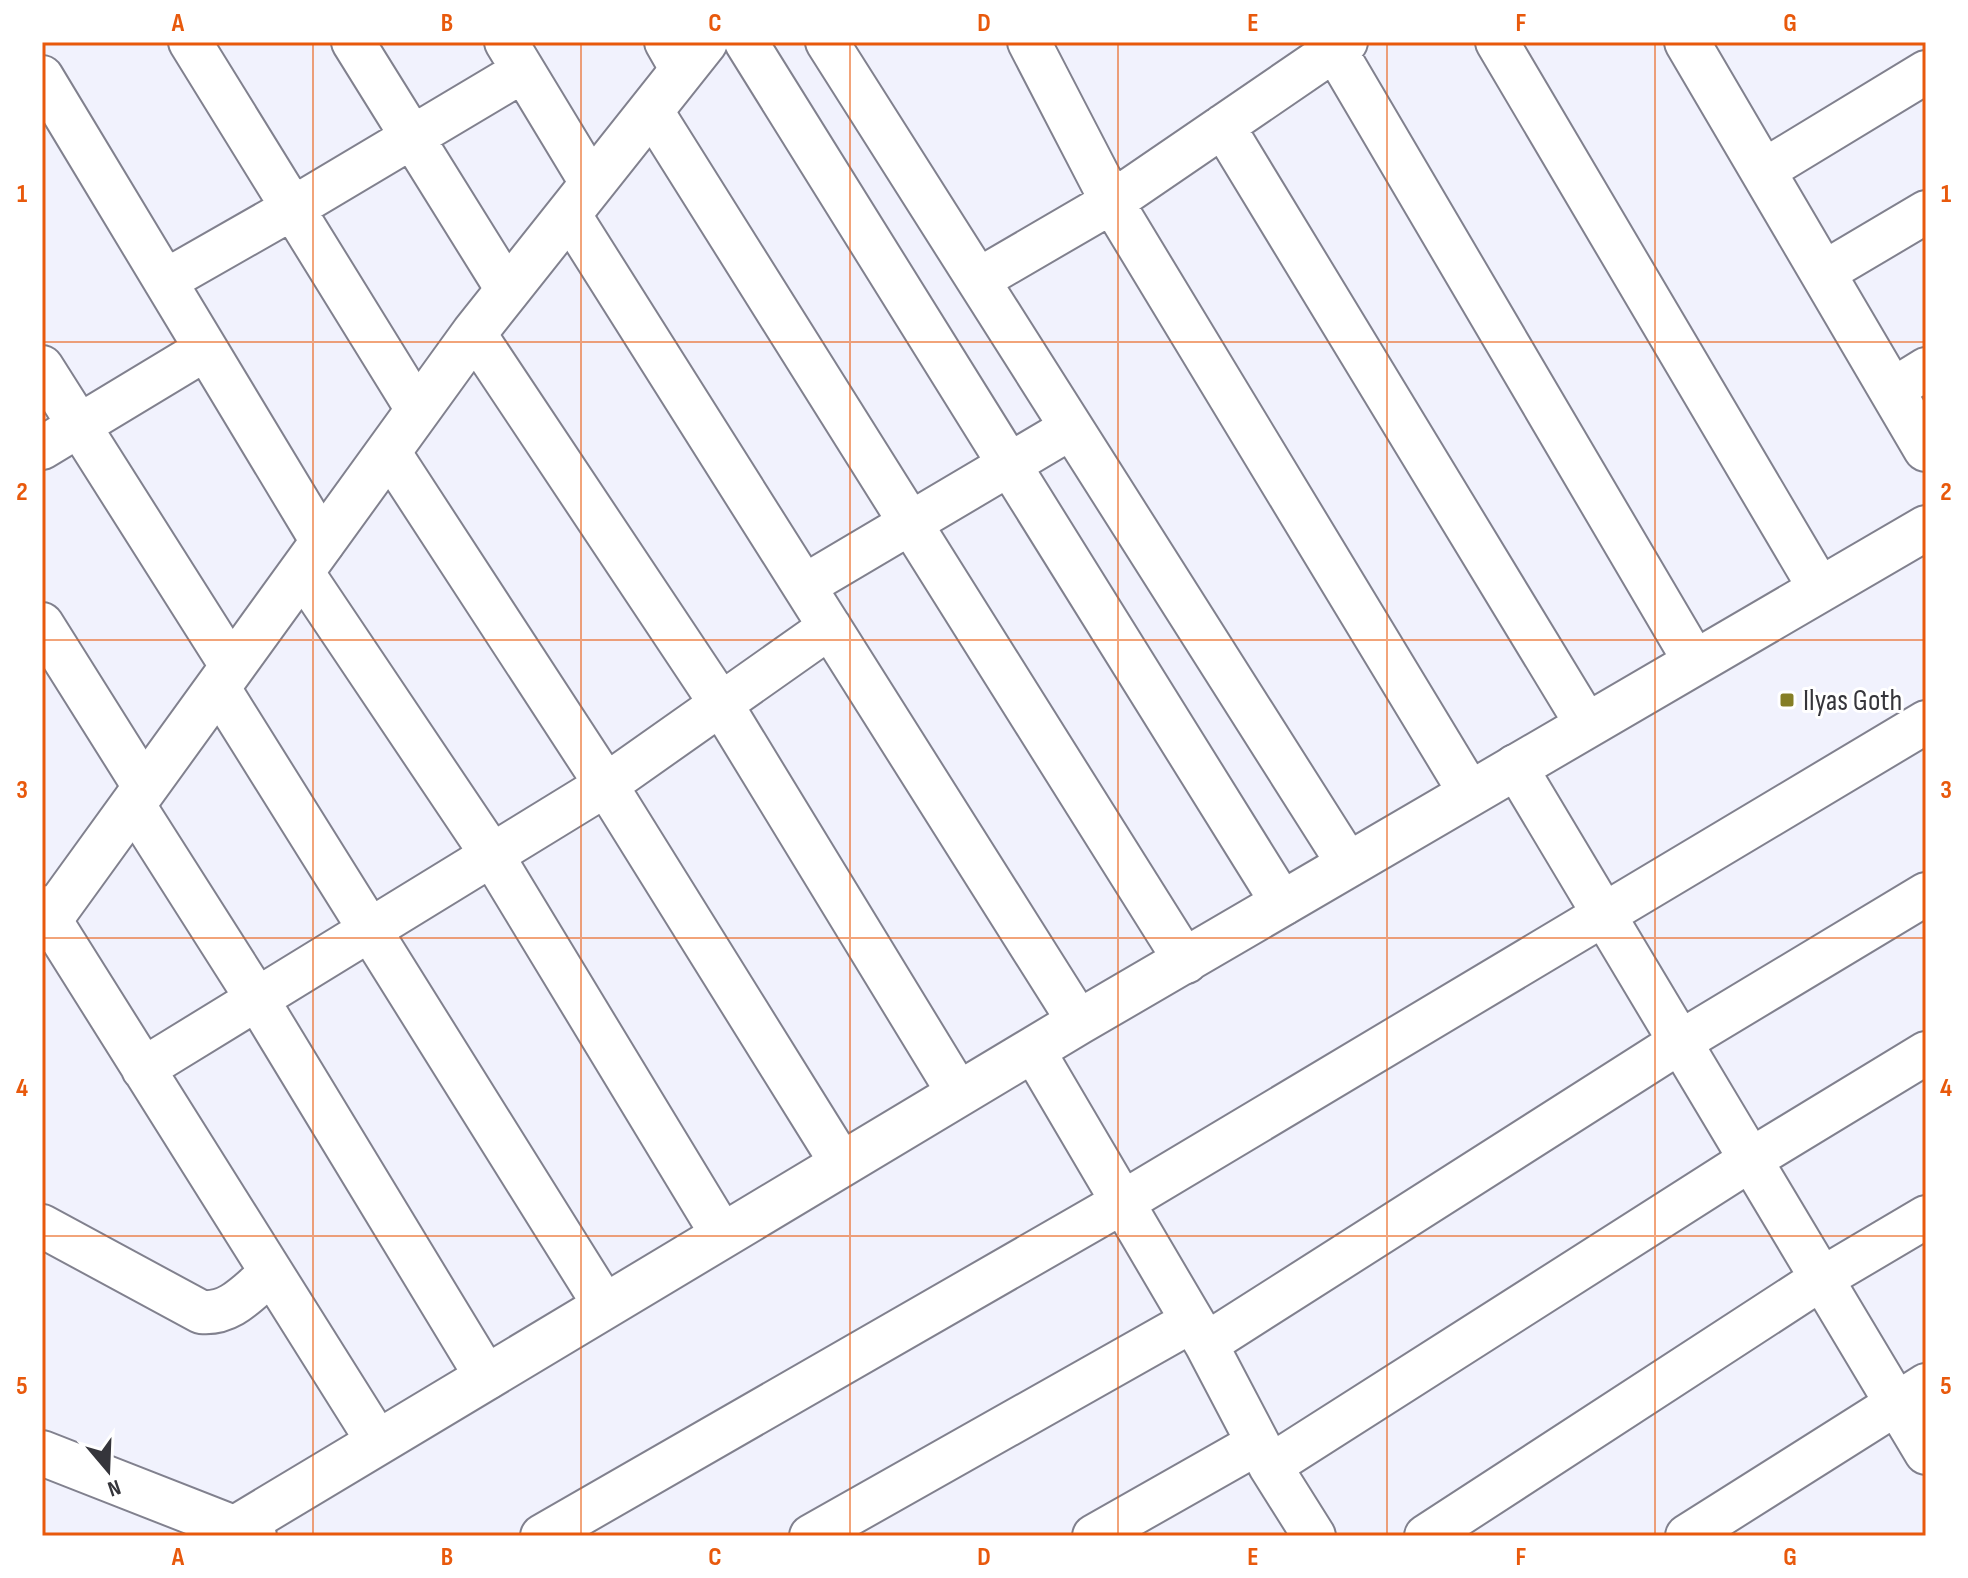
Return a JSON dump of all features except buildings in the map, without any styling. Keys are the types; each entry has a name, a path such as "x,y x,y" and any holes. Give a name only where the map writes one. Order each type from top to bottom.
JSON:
{"street":[{"path":"190,42 418,411"},
{"path":"353,42 508,291"},
{"path":"746,42 1283,904"},
{"path":"827,42 1349,865"},
{"path":"1029,42 1112,202 1470,793"},
{"path":"1497,42 1820,589"},
{"path":"1687,42 1823,273 1909,380 1926,449"},
{"path":"978,280 1112,202 1340,46 1695,662"},
{"path":"378,1442 45,919 139,796 474,333 651,110 684,51"},
{"path":"165,281 413,137 514,56 581,199 804,586 1079,1022"},
{"path":"1763,171 1926,72"},
{"path":"42,77 206,349 312,558 723,1236"},
{"path":"651,110 1186,962"},
{"path":"1223,126 1587,725"},
{"path":"1823,273 1926,212"},
{"path":"474,333 721,704 959,1094"},
{"path":"42,448 206,349"},
{"path":"42,367 372,929 605,1306"},
{"path":"804,586 1071,428"},
{"path":"389,452 606,785 842,1164"},
{"path":"42,1453 236,1534 378,1442 1079,1022 1926,528"},
{"path":"42,624 257,999 487,1378"},
{"path":"143,1069 606,785 830,627"},
{"path":"542,1536 1123,1202 1926,722"},
{"path":"1515,766 1821,1279 1911,1394 1926,1453"},
{"path":"811,1536 1199,1332 1926,894"},
{"path":"1033,1050 1199,1332 1264,1455 1314,1536"},
{"path":"1094,1536 1264,1455 1926,1053"},
{"path":"1426,1536 1821,1279 1926,1217"},
{"path":"42,1226 201,1312 215,1313 229,1309 271,1273"},
{"path":"1687,1536 1911,1394"}],"place":[{"name":"Ilyas Goth","path":"1787,700"}]}
